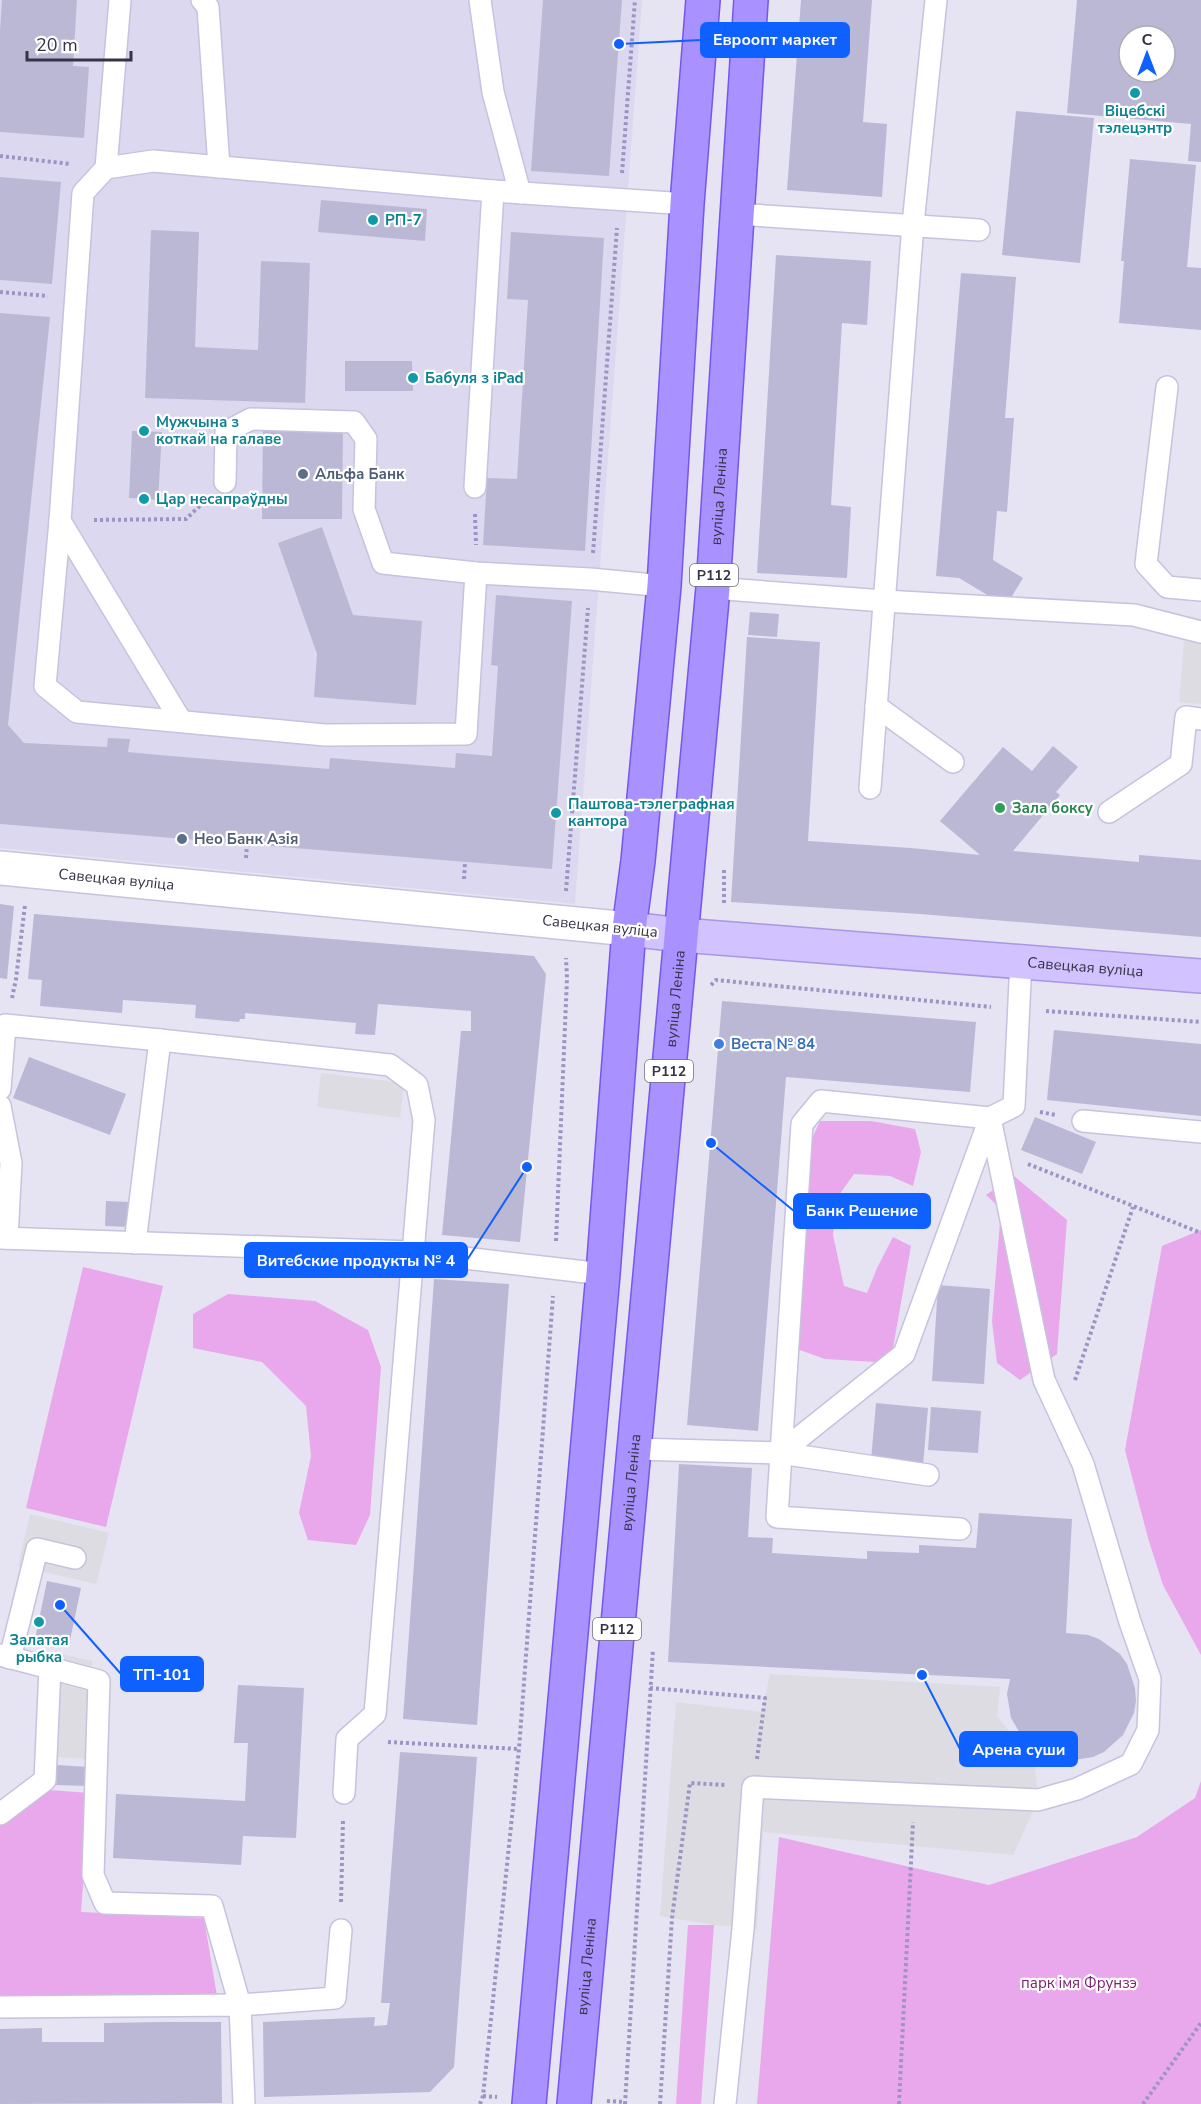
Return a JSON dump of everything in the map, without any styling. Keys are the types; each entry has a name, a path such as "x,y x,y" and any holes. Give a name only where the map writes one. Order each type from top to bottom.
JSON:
{"main road":[{"name":"Р112","path":"529,2104 603,1274 629,929 638,861 664,586 687,204 703,0"},
{"name":"вуліца Леніна","path":"589,2102 634,1449 713,588 751,0"}],"street":[{"name":"Савецкая вуліца","path":"15,869 681,935 1201,976"}],"lane":[{"path":"120,0 106,168 83,193 60,521 45,686 77,712 325,735 466,734 476,573"},
{"path":"202,0 208,7 219,167"},
{"path":"480,0 493,92 520,193"},
{"path":"870,788 913,224 936,0"},
{"path":"106,168 153,161 493,191 687,204"},
{"path":"475,488 493,191"},
{"path":"736,214 979,230"},
{"path":"1167,387 1146,564 1167,586 1201,590"},
{"path":"225,482 226,432 251,419 354,422 366,439 364,509 383,563 476,573 591,579 664,586"},
{"path":"60,521 181,721"},
{"path":"713,588 884,601 1134,615 1201,632"},
{"path":"876,706 953,762"},
{"path":"1109,812 1181,764 1186,717 1201,719"},
{"path":"960,1529 777,1517 802,1124 821,1101 990,1118 1014,1106 1021,961"},
{"path":"0,1089 5,1025 390,1065 417,1085 424,1119 375,1714 347,1739 344,1793"},
{"path":"135,1243 160,1040"},
{"path":"0,1106 11,1163 3,1238 413,1252 603,1274"},
{"path":"780,1453 904,1354 990,1118"},
{"path":"725,2104 743,1929 753,1787 1038,1800 1077,1789 1131,1764 1148,1730 1150,1679 1130,1622 1083,1464 1044,1380 990,1118"},
{"path":"1083,1121 1201,1132"},
{"path":"634,1449 780,1453 927,1475"},
{"path":"75,1558 37,1549 5,1657 99,1682 93,1875 105,1903 212,1906 240,2005 244,2104"},
{"path":"0,1814 45,1780 50,1668"},
{"path":"0,2007 240,2005 335,1998 341,1930"}],"path":[{"path":"480,2104 483,2096 519,1749 555,1268 567,978 563,922 634,0"},
{"path":"0,156 106,168"},
{"path":"0,292 76,298"},
{"path":"60,521 186,519 225,482"},
{"path":"475,488 476,573"},
{"path":"5,1025 16,979 15,869"},
{"path":"716,980 1019,1010 1201,1022"},
{"path":"1014,1106 1083,1121"},
{"path":"1027,1164 1201,1233"},
{"path":"1062,1418 1133,1207"},
{"path":"650,1688 765,1698 753,1787 690,1784 672,1918 660,2104"},
{"path":"347,1739 519,1749"},
{"path":"341,1930 344,1793"},
{"path":"899,2104 912,1845"},
{"path":"1143,2104 1201,2024"},
{"path":"589,2102 625,2102"}],"shaded area":[{"path":"0,0 642,0 575,904 0,848"},
{"path":"1184,641 1201,642 1201,704 1179,702"},
{"path":"321,1073 404,1083 400,1118 317,1107"},
{"path":"30,1514 109,1533 96,1584 18,1566"},
{"path":"58,1653 92,1661 89,1759 54,1757"},
{"path":"770,1674 1000,1687 997,1716 1035,1764 1038,1800 1013,1855 763,1832 757,1929 660,1916 676,1702 762,1712"}],"green space":[{"path":"820,1121 871,1121 915,1129 921,1152 913,1186 890,1176 854,1174 837,1198 833,1235 844,1286 867,1293 893,1237 911,1246 893,1348 875,1362 825,1359 794,1348 810,1143"},
{"path":"1014,1176 1067,1220 1057,1354 1020,1380 997,1363 992,1321 1001,1209 986,1195"},
{"path":"1201,1230 1201,1655 1163,1585 1125,1450 1162,1246"},
{"path":"83,1267 163,1286 106,1527 26,1508"},
{"path":"228,1294 315,1301 368,1330 381,1367 370,1515 356,1545 308,1540 299,1513 311,1456 306,1406 262,1362 193,1348 193,1314"},
{"name":"парк імя Фрунзэ","path":"1201,1781 1201,2104 757,2104 779,1837 989,1885 1137,1837 1195,1798"},
{"path":"49,1790 90,1793 81,1912 204,1918 217,1996 0,1999 0,1824"},
{"path":"688,1925 714,1925 701,2104 676,2104"}],"building":[{"path":"2,0 77,0 73,66 89,67 84,138 0,132"},
{"path":"543,0 622,0 609,176 531,171"},
{"path":"801,0 872,0 863,122 887,124 882,197 787,190"},
{"name":"Віцебскі тэлецэнтр","path":"1077,0 1201,0 1201,162 1188,161 1191,124 1067,113"},
{"path":"1016,111 1094,118 1080,263 1002,255"},
{"path":"1130,159 1196,165 1187,267 1201,268 1201,330 1119,323 1124,261 1121,261"},
{"path":"0,177 61,182 52,284 0,280"},
{"name":"РП-7","path":"321,200 427,209 425,241 318,232"},
{"path":"151,230 199,232 195,347 258,350 261,261 310,263 305,403 145,398"},
{"path":"511,232 604,238 585,551 483,545 487,478 517,479 528,300 507,299"},
{"path":"776,255 871,261 867,325 842,323 831,505 851,507 847,578 757,573"},
{"path":"961,273 1016,277 1005,418 1014,418 1007,512 997,511 993,560 1023,578 1006,606 959,578 936,576"},
{"path":"0,313 50,317 8,725 24,743 107,747 108,738 130,739 128,752 159,755 329,769 330,758 455,768 456,753 492,756 498,666 491,665 496,595 572,601 552,869 0,824"},
{"path":"345,361 412,361 413,391 345,391"},
{"name":"Альфа Банк","path":"263,428 343,429 342,519 262,519"},
{"path":"132,431 162,432 158,500 129,498"},
{"path":"322,527 353,615 422,621 416,705 314,697 317,654 278,543"},
{"path":"750,612 779,614 777,637 748,635"},
{"path":"747,637 820,642 808,841 980,855 940,821 1003,747 1032,771 1053,746 1078,767 1056,792 1060,795 1013,851 1139,862 1139,855 1201,860 1201,937 920,914 731,902"},
{"path":"0,904 14,906 7,979 0,978"},
{"path":"34,914 534,956 546,974 520,1242 442,1235 461,1031 471,1031 471,1011 378,1004 375,1035 355,1034 356,1023 245,1013 245,1019 240,1019 239,1022 195,1018 196,1005 123,1000 122,1013 40,1006 42,980 28,979"},
{"path":"722,1001 976,1022 970,1092 786,1077 758,1431 687,1425"},
{"path":"1054,1030 1201,1044 1201,1116 1047,1100"},
{"path":"29,1057 126,1094 110,1135 13,1098"},
{"path":"1035,1117 1096,1142 1082,1174 1021,1150"},
{"path":"106,1201 130,1202 129,1227 105,1226"},
{"path":"434,1279 509,1284 477,1725 403,1719"},
{"path":"938,1285 990,1289 984,1384 932,1381"},
{"path":"876,1403 928,1408 923,1465 871,1461"},
{"path":"931,1407 981,1411 978,1453 928,1450"},
{"path":"679,1464 752,1468 748,1537 773,1538 772,1553 867,1559 867,1551 919,1553 919,1545 976,1548 979,1513 1072,1519 1066,1633 1088,1635 1099,1639 1120,1654 1127,1664 1135,1688 1136,1701 1134,1713 1123,1735 1104,1752 1093,1757 1068,1761 1044,1755 1024,1740 1011,1718 1007,1694 1010,1679 668,1662"},
{"path":"47,1581 81,1588 69,1645 35,1639"},
{"path":"238,1685 304,1688 296,1838 243,1836 241,1865 113,1858 116,1794 245,1801 248,1743 234,1743"},
{"path":"400,1752 477,1757 454,2067 430,2092 264,2097 263,2022 375,2017 374,2026 387,2025 390,2003 381,2003"},
{"path":"57,1765 89,1767 88,1786 56,1785"},
{"path":"221,2022 222,2103 0,2104 0,2029 42,2028 42,2042 104,2042 104,2023"}],"place":[{"name":"Евроопт маркет","path":"619,44"},
{"name":"Віцебскі тэлецэнтр","path":"1135,93"},
{"name":"РП-7","path":"373,220"},
{"name":"Бабуля з iPad","path":"413,378"},
{"name":"Мужчына з коткай на галаве","path":"144,431"},
{"name":"Альфа Банк","path":"303,474"},
{"name":"Цар несапраўдны","path":"144,499"},
{"name":"Зала боксу","path":"1000,808"},
{"name":"Паштова-тэлеграфная кантора","path":"556,813"},
{"name":"Нео Банк Азія","path":"182,839"},
{"name":"Веста № 84","path":"719,1044"},
{"name":"Банк Решение","path":"711,1143"},
{"name":"Витебские продукты № 4","path":"527,1167"},
{"name":"ТП-101","path":"60,1605"},
{"name":"Залатая рыбка","path":"39,1622"},
{"name":"Арена суши","path":"922,1675"}]}
